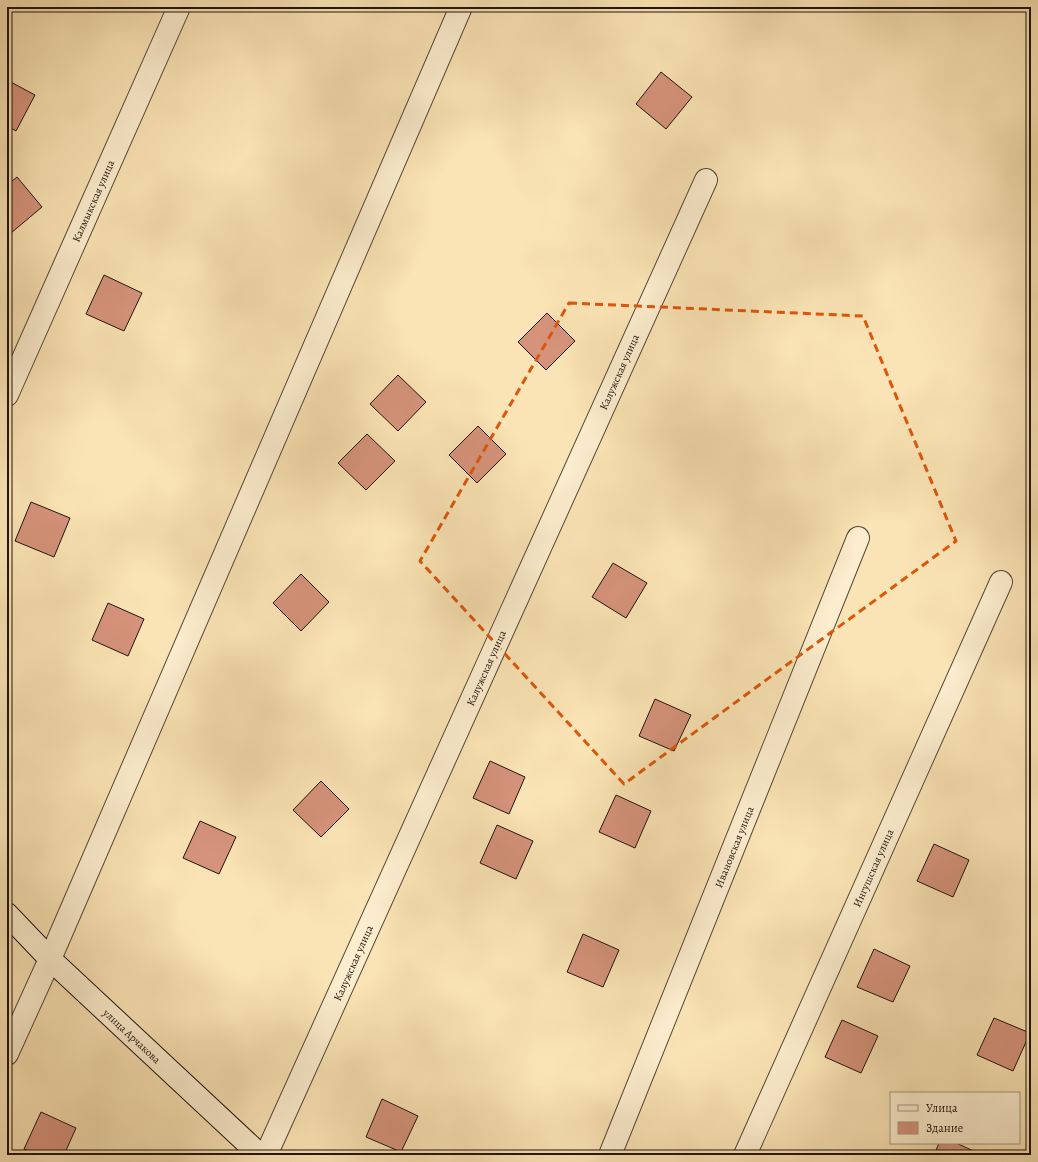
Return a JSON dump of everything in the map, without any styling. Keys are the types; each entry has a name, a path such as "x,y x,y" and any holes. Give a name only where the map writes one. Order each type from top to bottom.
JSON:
{"street":[{"name":"Калмыкская улица","path":"7,395 179,7"},
{"path":"7,1054 50,959 461,7"},
{"name":"Калужская улица","path":"266,1155 706,180"},
{"name":"Ивановская улица","path":"610,1155 858,538"},
{"name":"Ингушская улица","path":"745,1155 1002,582"},
{"name":"улица Арчакова","path":"7,914 50,959 260,1155"}],"highlighted area":[{"path":"569,303 863,316 956,541 624,784 420,561"}],"building":[{"path":"661,72 692,97 666,129 636,104"},
{"path":"7,80 35,95 16,131 7,126"},
{"path":"17,177 42,207 11,233 7,228 7,185"},
{"path":"104,275 142,293 124,331 86,314"},
{"path":"547,313 575,341 546,370 518,342"},
{"path":"398,375 426,402 398,431 370,404"},
{"path":"478,426 506,454 477,483 449,455"},
{"path":"367,434 395,461 366,490 338,463"},
{"path":"31,502 70,518 54,557 15,541"},
{"path":"613,563 647,583 626,618 592,597"},
{"path":"301,574 329,602 301,631 273,603"},
{"path":"108,603 144,619 128,656 92,640"},
{"path":"655,699 691,715 674,751 639,736"},
{"path":"490,761 525,777 509,814 473,798"},
{"path":"321,781 349,809 321,837 293,810"},
{"path":"616,795 651,811 635,848 599,832"},
{"path":"200,821 236,837 219,874 183,858"},
{"path":"497,825 533,841 516,879 480,863"},
{"path":"934,844 969,860 953,897 917,881"},
{"path":"583,934 619,950 603,987 567,972"},
{"path":"874,949 910,966 893,1002 857,987"},
{"path":"994,1018 1030,1033 1013,1071 977,1055"},
{"path":"842,1020 878,1036 861,1073 825,1057"},
{"path":"382,1099 418,1116 401,1152 366,1137"},
{"path":"41,1112 76,1128 64,1155 37,1155 24,1149"},
{"path":"939,1144 958,1144 978,1153 977,1155 934,1155"}]}
